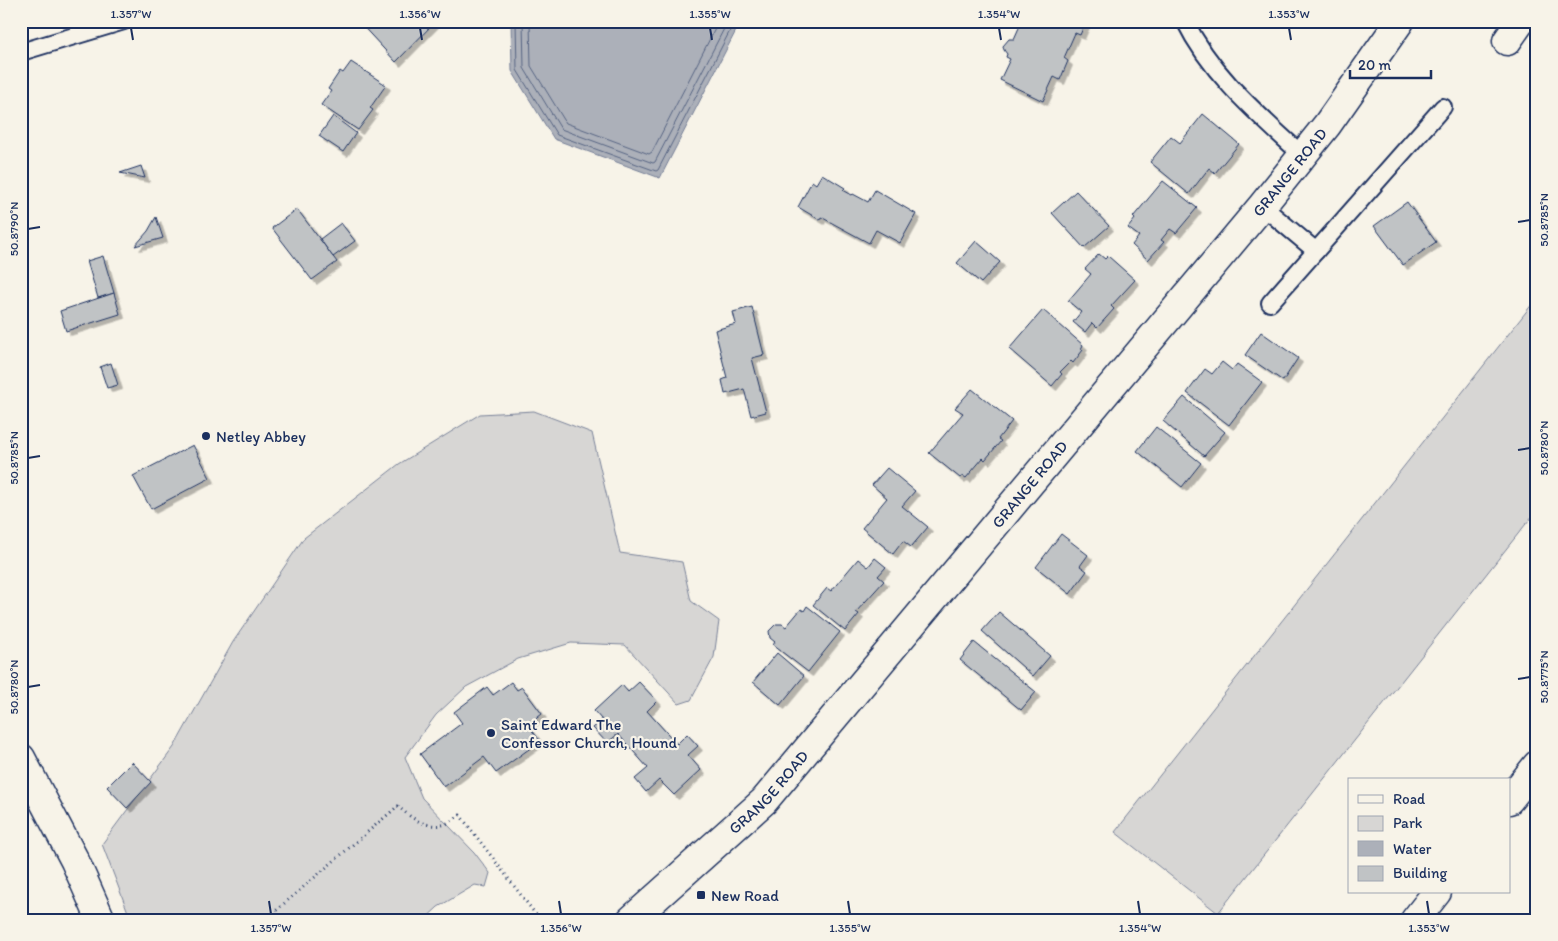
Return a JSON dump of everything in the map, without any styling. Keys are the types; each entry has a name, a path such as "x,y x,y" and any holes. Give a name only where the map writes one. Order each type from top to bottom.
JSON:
{"street":[{"name":"GRANGE ROAD","path":"631,920 764,802 1262,206 1327,125 1400,21"},
{"path":"21,758 75,861 101,920"},
{"path":"1510,799 1537,765"},
{"path":"1415,920 1434,894"}],"lane":[{"path":"21,52 124,21"},
{"path":"1185,21 1196,43 1237,94 1302,155"},
{"path":"1270,304 1443,107"},
{"path":"1262,206 1316,251"}],"path":[{"path":"265,920 398,806 408,816 430,825 444,825 460,815 540,920"}],"green space":[{"path":"1537,298 1537,510 1218,913 1115,832"},
{"path":"534,411 592,433 620,553 682,562 691,601 719,621 714,657 691,700 679,704 625,645 571,643 518,659 466,687 436,715 405,757 422,798 474,852 490,873 486,887 475,885 438,907 424,920 131,920 102,844 174,747 233,642 304,538 399,464 480,414"}],"water":[{"path":"511,21 741,21 660,178 554,139 512,71"}],"building":[{"path":"358,21 436,21 396,62"},
{"path":"1022,21 1086,21 1080,35 1075,33 1064,58 1068,61 1060,80 1054,77 1043,101 1000,80 1010,59 1006,57 1007,54 1003,46 1009,39 1014,39"},
{"path":"351,62 386,85 370,108 373,110 358,130 321,105 331,91 328,89 340,71 343,73"},
{"path":"1203,114 1239,144 1215,173 1209,168 1189,194 1150,162 1171,136 1180,143"},
{"path":"333,116 356,133 343,152 319,136"},
{"path":"141,166 145,178 120,173"},
{"path":"822,174 845,188 843,190 868,202 875,190 916,214 900,243 876,230 869,243 821,217 820,220 798,207 812,181 816,184"},
{"path":"1163,181 1197,208 1176,233 1170,229 1161,240 1164,242 1148,260 1132,245 1139,236 1128,228 1135,219 1133,217"},
{"path":"1076,191 1109,226 1084,248 1052,213"},
{"path":"1407,202 1436,242 1403,265 1374,226"},
{"path":"297,209 337,262 312,280 272,228"},
{"path":"156,217 163,238 135,246 148,231"},
{"path":"341,223 355,241 333,257 320,239"},
{"path":"976,241 1000,262 981,283 957,263"},
{"path":"1099,254 1105,259 1108,256 1135,280 1111,306 1114,309 1097,328 1092,323 1085,332 1073,322 1081,312 1068,301 1091,274 1085,269"},
{"path":"103,256 114,293 98,298 87,261"},
{"path":"114,293 120,314 66,331 60,311"},
{"path":"752,307 764,355 752,358 766,412 751,416 744,389 725,394 722,380 727,378 715,330 736,324 733,312"},
{"path":"1043,310 1083,345 1081,349 1083,350 1073,363 1071,361 1060,372 1062,374 1052,386 1009,349"},
{"path":"1261,332 1298,358 1283,381 1245,355"},
{"path":"1222,362 1232,370 1237,364 1262,382 1229,425 1187,393 1205,369 1212,374"},
{"path":"111,363 118,385 107,388 100,367"},
{"path":"972,389 1012,421 998,439 1001,441 985,460 983,458 966,478 963,476 960,478 929,453 963,413 955,408"},
{"path":"1184,397 1225,432 1204,456 1163,421"},
{"path":"1156,427 1201,463 1182,487 1137,451"},
{"path":"193,445 210,478 151,509 133,476"},
{"path":"887,468 915,491 902,506 928,527 911,547 903,541 893,554 862,528 887,498 872,485"},
{"path":"1061,534 1088,555 1080,566 1087,571 1070,594 1036,567"},
{"path":"875,558 886,567 878,576 884,581 856,612 859,614 845,631 813,605 827,588 831,591 858,559 868,567"},
{"path":"807,606 840,632 808,672 773,645 775,642 770,638 769,631 776,624 782,624 786,627 801,609 804,611"},
{"path":"999,612 1050,656 1033,676 982,631"},
{"path":"974,642 1036,692 1021,710 960,660"},
{"path":"777,653 804,676 780,705 753,682"},
{"name":"Saint Edward The Confessor Church, Hound","path":"511,682 517,690 522,687 542,714 528,725 540,741 496,773 484,757 444,787 420,754 462,723 454,712 487,687 493,695"},
{"path":"639,682 657,701 647,711 677,744 687,734 698,746 688,755 701,770 674,795 659,780 646,792 635,779 648,768 618,734 607,743 593,728 602,720 594,711 622,685 628,692"},
{"path":"132,762 151,782 127,808 107,787"}],"place":[{"name":"Netley Abbey","path":"206,436"},
{"name":"Saint Edward The Confessor Church, Hound","path":"491,733"},
{"name":"New Road","path":"701,895"}]}
